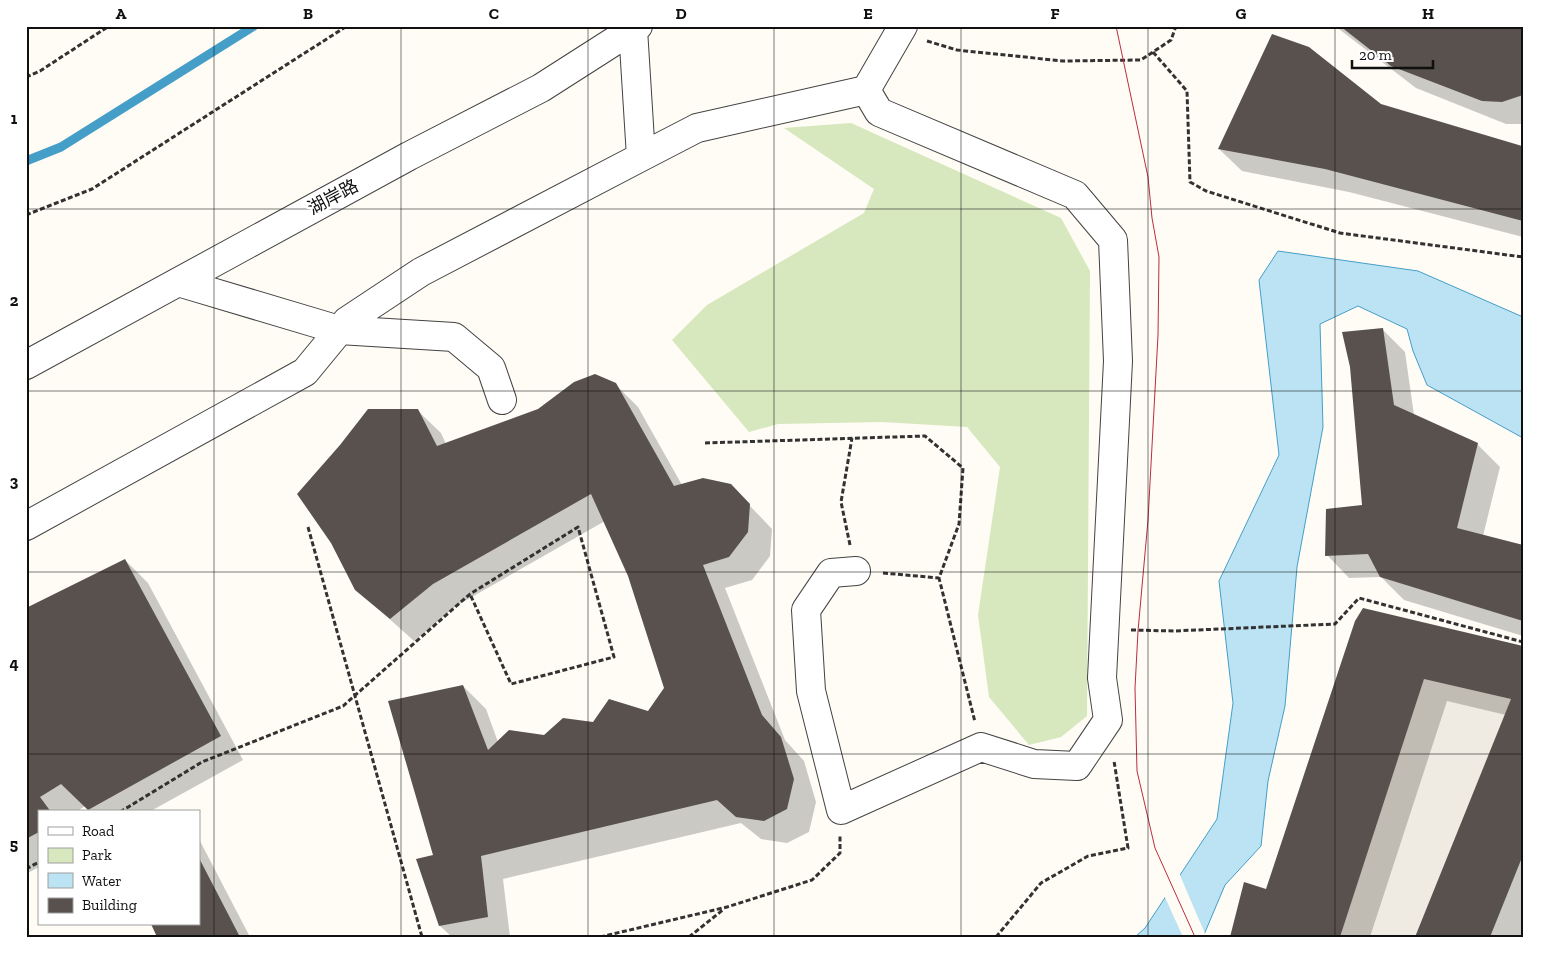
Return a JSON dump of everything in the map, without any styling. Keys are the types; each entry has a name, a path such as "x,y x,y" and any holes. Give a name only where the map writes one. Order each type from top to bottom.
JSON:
{"street":[{"path":"635,28 641,157"},
{"name":"湖岸路","path":"26,365 409,156 541,88 635,28"},
{"path":"26,526 305,372 347,321 421,272 641,157 697,128 866,90 902,29"},
{"path":"856,571 831,573 806,610 811,691 841,810 981,747 1034,764 1077,766 1108,720 1102,678 1118,361 1113,240 1076,195 878,112 866,90"},
{"path":"178,282 339,330 454,337 491,368 502,400"}],"path":[{"path":"26,77 40,71 109,26"},
{"path":"26,215 92,189 347,26"},
{"path":"902,29 957,50 1027,59 1063,61 1141,60 1171,40 1176,26"},
{"path":"1154,52 1187,91 1190,182 1206,191 1340,232 1523,257"},
{"path":"705,443 925,436 963,468 959,524 940,578 981,747"},
{"path":"852,438 841,502 856,571 940,578"},
{"path":"308,526 422,937"},
{"path":"123,810 202,762 343,706 470,594 578,527 614,657 512,684 470,594"},
{"path":"1103,629 1174,631 1335,624 1359,598 1523,642"},
{"path":"996,937 1041,883 1088,856 1128,848 1108,720"},
{"path":"600,937 727,907 812,880 840,853 841,810"},
{"path":"26,870 38,863"},
{"path":"689,937 727,907"}],"green space":[{"path":"851,123 1061,218 1090,271 1087,716 1061,737 1029,745 989,697 978,615 1000,467 967,427 882,422 778,424 749,432 672,340 707,305 864,213 874,189 784,128"}],"shaded area":[{"path":"1424,679 1511,699 1415,937 1340,937"}],"water":[{"path":"1278,251 1418,271 1523,317 1523,438 1427,385 1413,351 1407,329 1358,306 1320,324 1323,427 1297,567 1285,706 1268,781 1261,846 1225,885 1203,937 1135,937 1145,928 1217,819 1233,703 1219,581 1279,455 1259,280"}],"pier":[{"path":"1179,873 1206,937 1183,937 1164,895"}],"building":[{"path":"1340,26 1523,26 1523,95 1502,102 1482,101 1391,66"},
{"path":"1272,34 1309,47 1381,104 1522,146 1523,221 1325,169 1218,149"},
{"path":"1383,328 1394,405 1478,443 1457,528 1523,545 1523,621 1380,577 1368,554 1325,556 1326,509 1362,505 1350,367 1342,332"},
{"path":"595,374 616,383 674,486 703,478 731,484 750,504 748,532 729,557 703,565 762,715 781,737 794,779 787,809 764,821 736,817 717,800 481,856 488,917 439,926 416,859 433,855 388,701 463,685 488,750 509,730 544,735 563,718 593,722 609,699 648,711 664,688 628,576 591,494 433,584 390,619 355,590 331,543 297,494 340,445 368,409 418,409 437,446 538,409 574,382"},
{"path":"125,559 221,736 88,810 61,784 40,797 50,810 38,810 38,833 26,839 26,608"},
{"path":"1363,608 1523,646 1523,855 1490,937 1415,937 1511,699 1424,679 1340,937 1230,937 1244,882 1266,889 1355,621"},
{"path":"200,860 240,937 157,937 152,926 200,926"}],"waterway":[{"path":"26,161 61,147 254,26"}],"tram line":[{"path":"1116,26 1148,177 1152,218 1159,257 1158,335 1148,520 1135,688 1137,771 1155,848 1195,937"}]}
